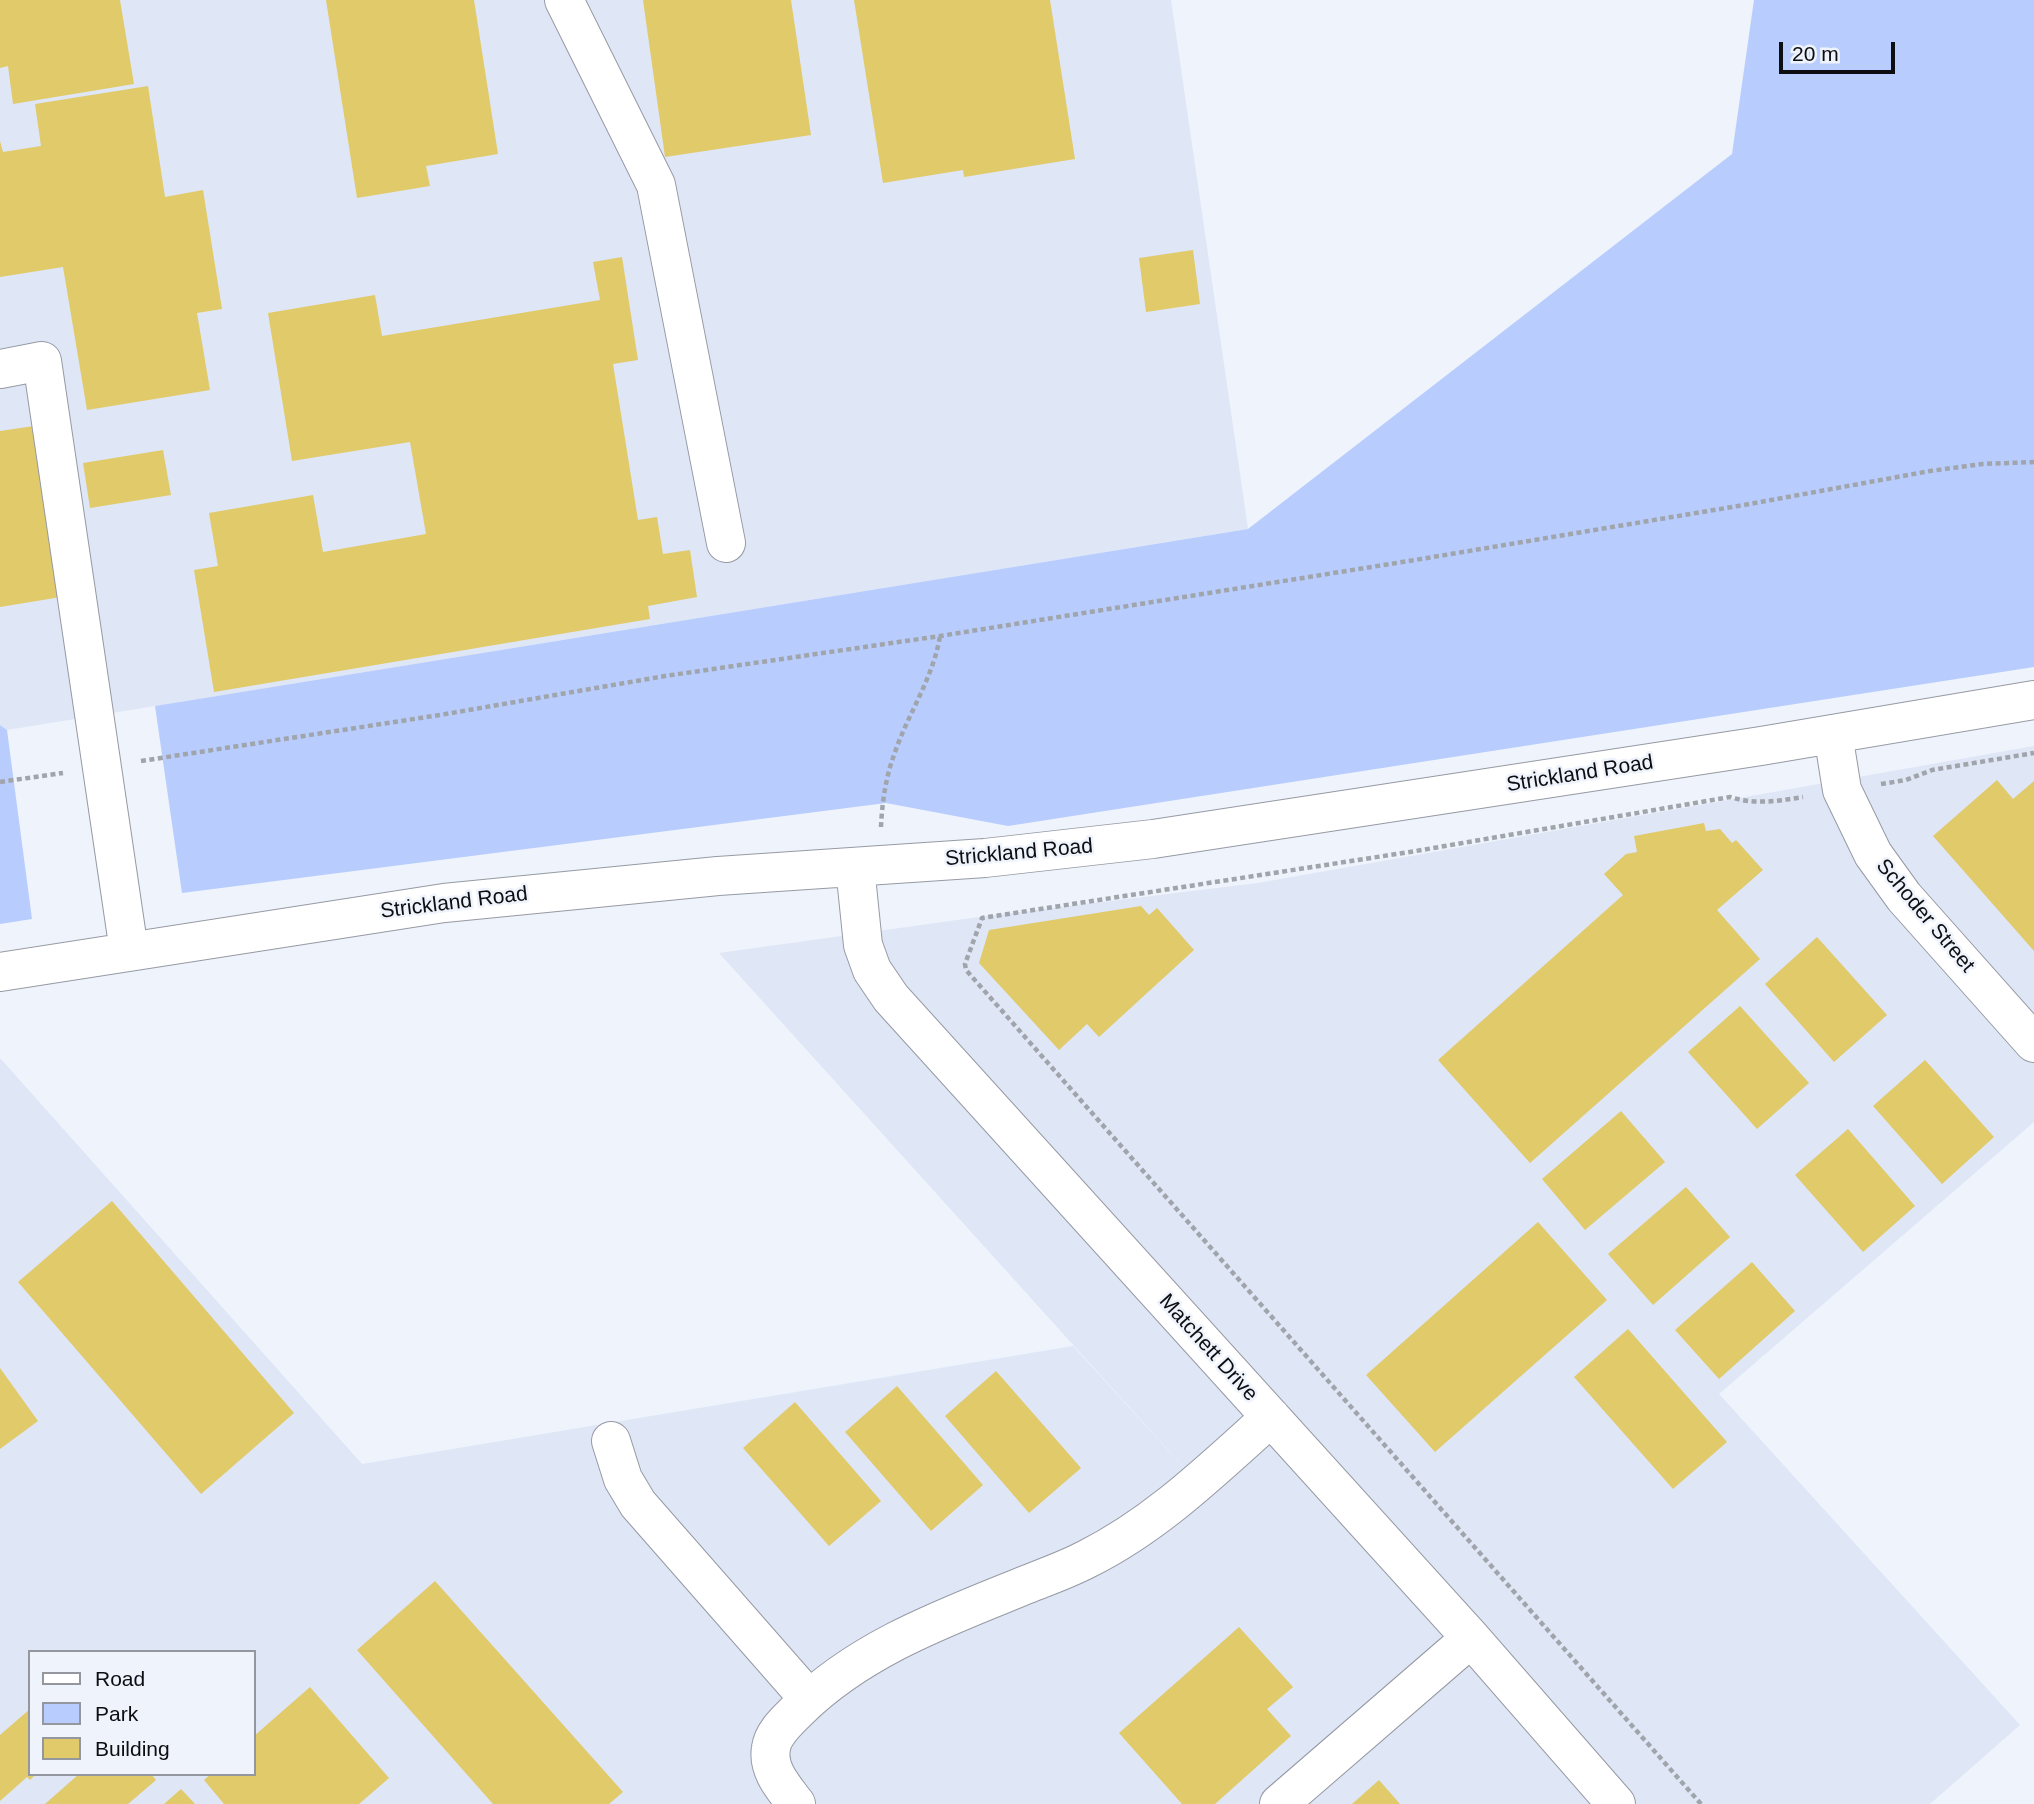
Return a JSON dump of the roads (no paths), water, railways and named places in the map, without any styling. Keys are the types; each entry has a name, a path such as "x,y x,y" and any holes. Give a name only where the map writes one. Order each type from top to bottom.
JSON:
{"street":[{"path":"564,0 656,185 726,543"},
{"path":"0,369 42,360 129,951"},
{"name":"Strickland Road","path":"0,972 444,903 705,877 1052,852 1210,832 2034,700"},
{"name":"Schoder Street","path":"1833,734 1842,790 1873,854 1904,897 2034,1043"},
{"name":"Matchett Drive","path":"867,866 863,945 872,970 891,998 1471,1638 1616,1804"},
{"path":"796,1804 771,1765 771,1746 781,1727 810,1699 875,1652 923,1627 1086,1560 1132,1534 1178,1500 1271,1418"},
{"path":"611,1441 623,1479 638,1504 810,1699"},
{"path":"1279,1804 1471,1638"}]}
